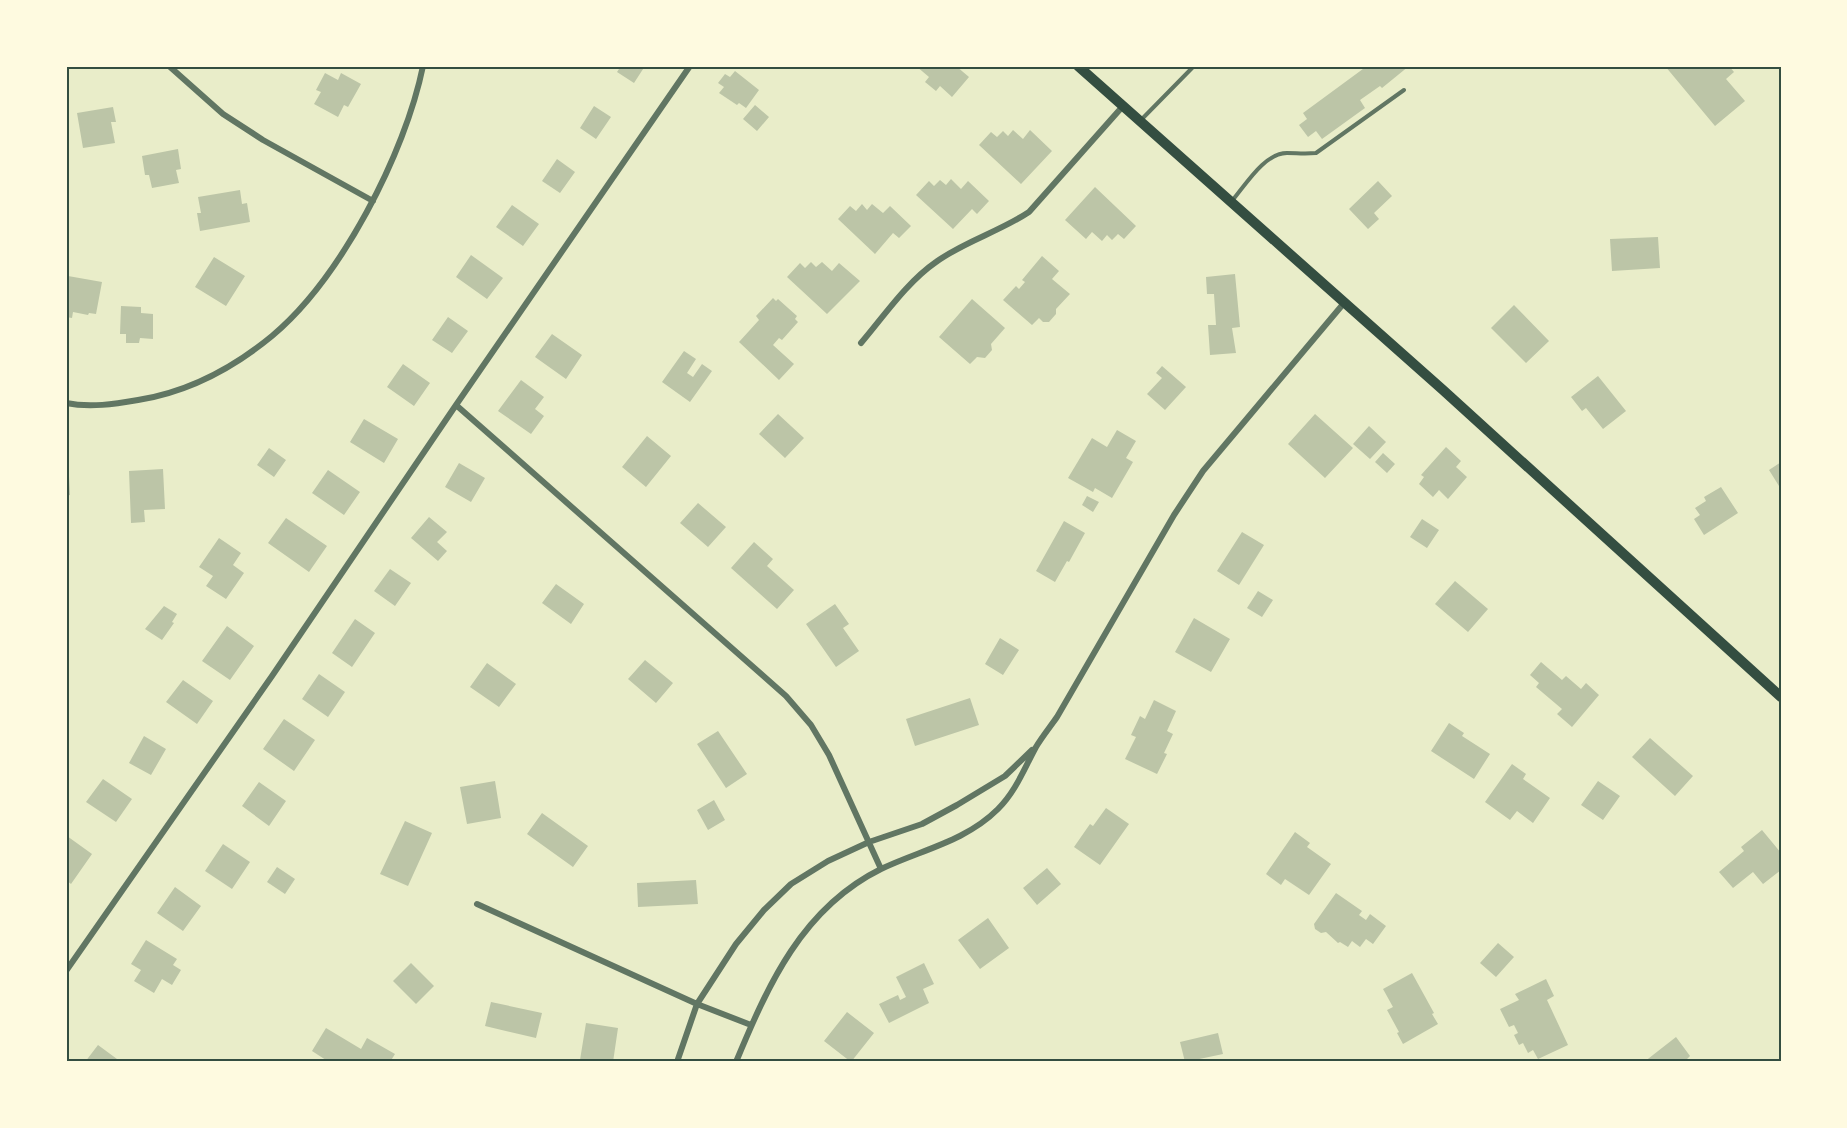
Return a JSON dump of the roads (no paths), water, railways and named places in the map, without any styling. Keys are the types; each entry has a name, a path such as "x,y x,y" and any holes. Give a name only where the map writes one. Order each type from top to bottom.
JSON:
{"main road":[{"path":"1078,66 1452,398 1781,697"}],"street":[{"path":"169,66 201,95 263,140 372,201"},
{"path":"66,404 110,405 153,398 195,385 238,362 273,335 307,300 341,254 372,201 393,160 408,121 423,66"},
{"path":"66,971 272,676 690,66"},
{"path":"861,343 919,276 935,262 1010,225 1029,212 1123,106"},
{"path":"736,1062 773,980 818,915 842,893 881,869 936,848 974,828 997,810 1016,788 1037,746 1057,717 1174,515 1203,471 1344,303"},
{"path":"456,405 786,696 812,725 830,755 881,869"},
{"path":"677,1062 697,1004 736,944 764,910 791,884 828,861 869,842 922,824 986,789 1005,776 1037,746"},
{"path":"477,904 697,1004 751,1025"}],"lane":[{"path":"1140,121 1194,66"},
{"path":"1230,202 1268,158 1286,153 1298,155 1316,153 1404,90"}]}
